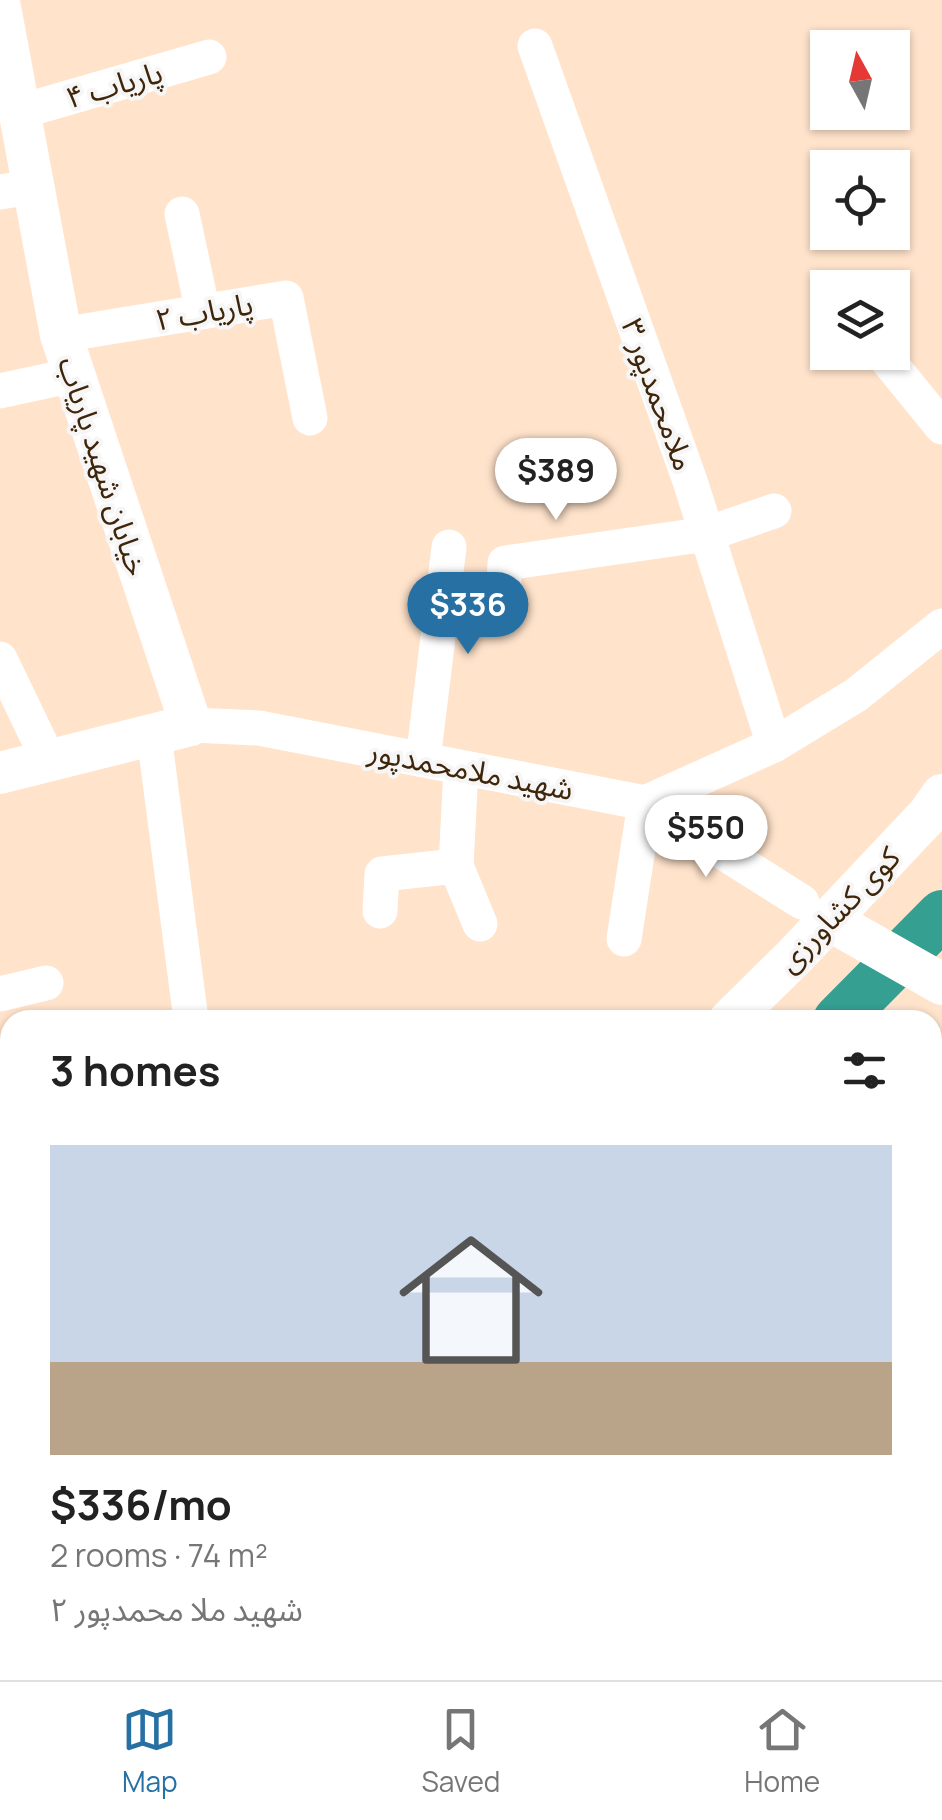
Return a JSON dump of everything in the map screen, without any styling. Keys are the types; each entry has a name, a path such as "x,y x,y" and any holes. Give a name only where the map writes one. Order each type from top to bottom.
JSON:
{"street":[{"name":"خیابان شهید پاریاب","path":"0,8 19,112 17,190 172,730"},
{"name":"ملامحمدپور ۳","path":"535,46 707,534 774,745"},
{"name":"پاریاب ۴","path":"19,112 208,56"},
{"path":"182,214 203,312"},
{"name":"پاریاب ۲","path":"0,391 67,355 203,312 286,298 310,418"},
{"path":"896,370 942,427"},
{"path":"502,610 505,563 707,534 774,511"},
{"path":"424,760 449,547"},
{"path":"645,803 774,745 856,695 942,626"},
{"path":"0,659 50,761"},
{"name":"شهید ملامحمدپور","path":"172,730 259,728 645,803"},
{"path":"0,773 172,730 190,1010"},
{"path":"461,768 456,866 480,924"},
{"name":"کوی کشاورزی","path":"739,1010 942,796"},
{"path":"645,803 942,984"},
{"path":"624,940 645,803"},
{"path":"380,911 382,874 456,866"},
{"path":"0,994 46,983"}],"waterway":[{"path":"848,1010 942,915"}]}
